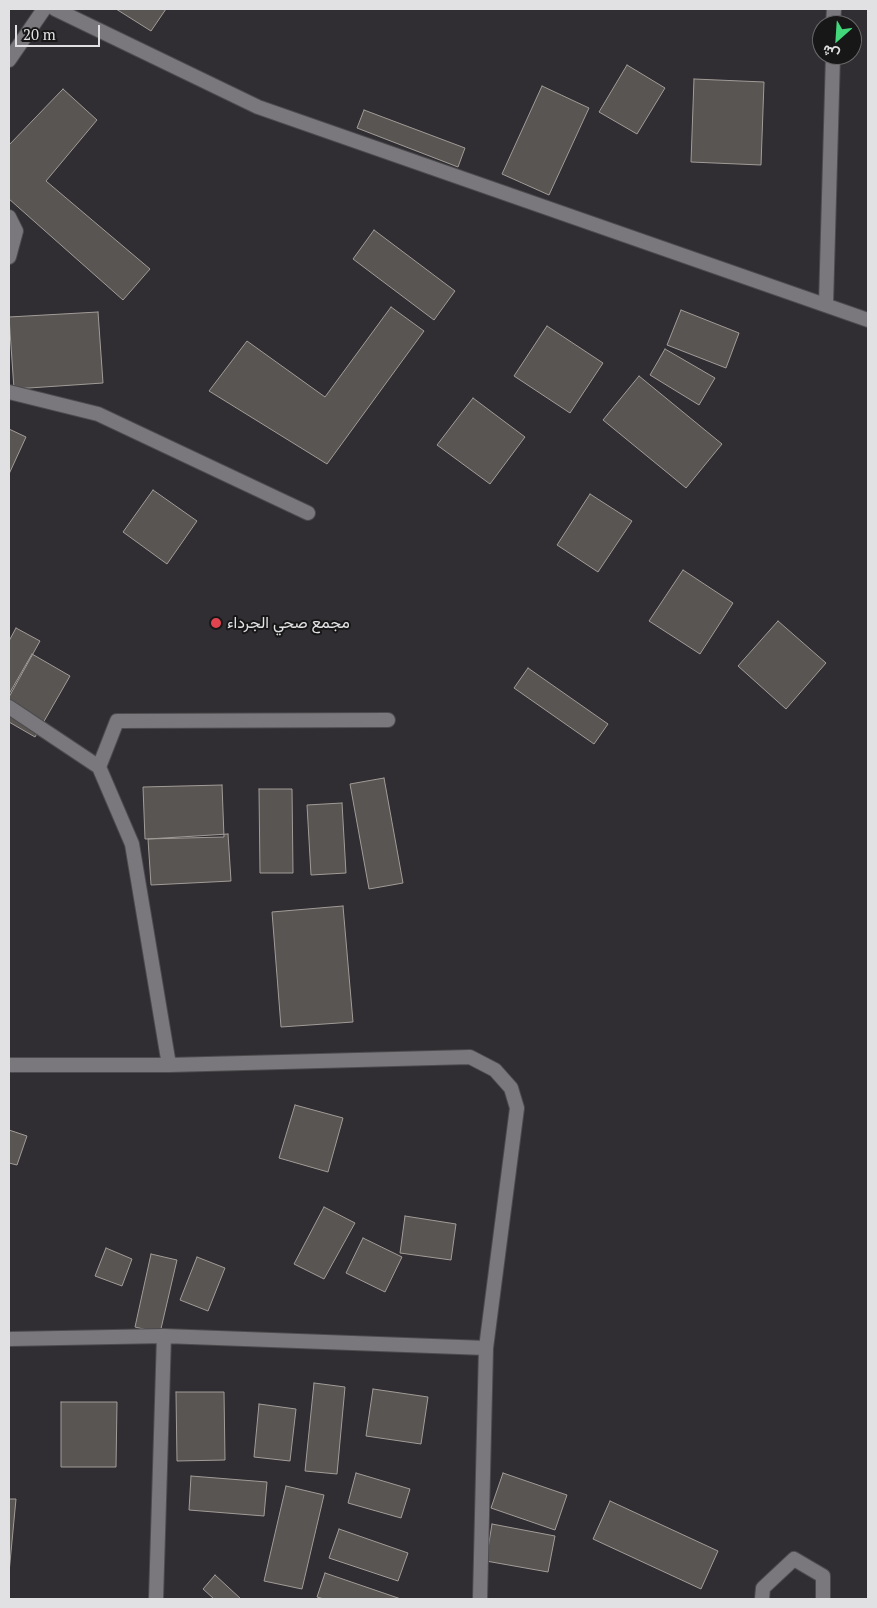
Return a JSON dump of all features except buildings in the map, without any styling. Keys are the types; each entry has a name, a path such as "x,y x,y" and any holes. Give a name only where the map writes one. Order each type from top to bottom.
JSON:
{"street":[{"path":"9,60 44,9"},
{"path":"55,9 258,107 868,319"},
{"path":"826,304 833,65"},
{"path":"9,217 16,231 9,257"},
{"path":"9,392 98,414 308,513"},
{"path":"9,707 99,767 132,844 169,1065"},
{"path":"99,767 117,721 388,720"},
{"path":"9,1065 169,1065 470,1058 495,1070 511,1088 516,1108 486,1348 480,1599"},
{"path":"9,1339 164,1336 486,1348"},
{"path":"156,1599 164,1336"},
{"path":"762,1599 763,1588 794,1559 823,1576 823,1599"}],"place":[{"name":"مجمع صحي الجرداء","path":"216,623"}]}
